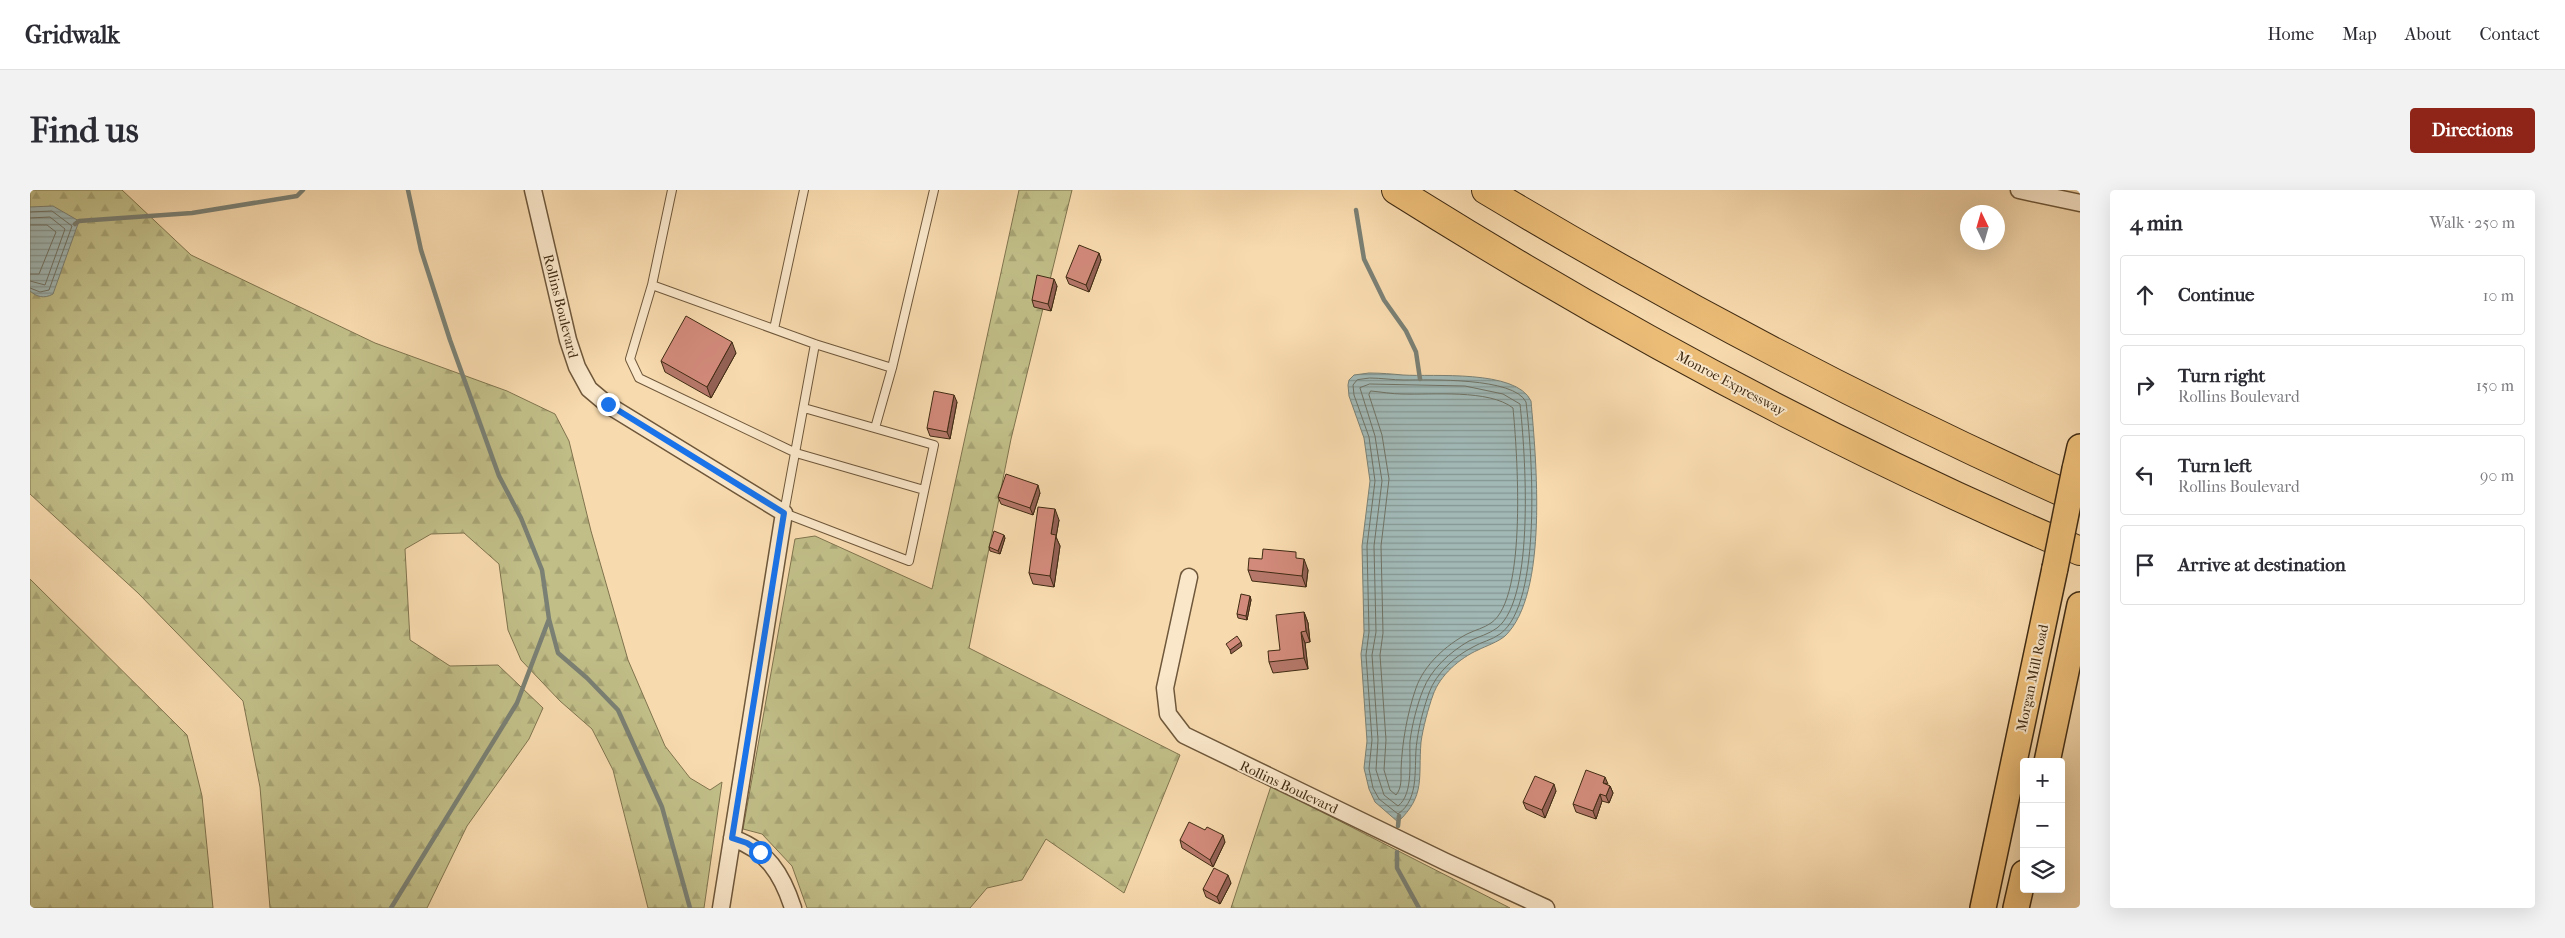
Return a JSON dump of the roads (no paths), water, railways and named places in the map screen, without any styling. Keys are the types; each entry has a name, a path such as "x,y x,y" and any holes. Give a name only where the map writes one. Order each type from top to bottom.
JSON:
{"highway":[{"name":"Monroe Expressway","path":"1396,190 1605,315 1784,411 1951,493 2080,551"},
{"path":"1486,190 1628,274 1805,369 1946,438 2080,500"}],"main road":[{"name":"Morgan Mill Road","path":"1983,908 2078,458"},
{"path":"2048,758 2080,605"},
{"path":"2016,908 2020,890"}],"street":[{"name":"Rollins Boulevard","path":"532,190 568,340 577,367 590,389 608,404 784,513"},
{"path":"2019,190 2080,203"},
{"path":"721,908 784,513"},
{"name":"Rollins Boulevard","path":"1188,577 1165,688 1168,714 1184,736 1546,908"},
{"path":"732,838 747,843 760,852 782,880 793,908"}],"lane":[{"path":"672,190 652,285 630,359 640,378 796,453 924,490"},
{"path":"774,329 804,190"},
{"path":"875,428 892,368 934,190"},
{"path":"652,285 815,344 892,368"},
{"path":"804,408 934,445 909,560 784,513 815,344"}],"water":[{"path":"53,206 79,221 53,294 41,297 30,291 30,207"},
{"path":"1369,373 1473,377 1492,379 1509,384 1522,391 1531,401 1535,456 1537,489 1534,558 1528,590 1519,616 1505,636 1471,653 1458,662 1440,681 1429,706 1424,725 1417,794 1407,812 1398,822 1375,802 1369,789 1364,768 1367,741 1361,654 1364,632 1362,546 1370,481 1364,438 1349,396 1348,385 1349,380 1354,375"}],"waterway":[{"path":"75,224 79,221 192,213 297,196 303,190"},
{"path":"408,190 421,250 450,340 499,476 521,518 542,570 549,619 558,653 587,678 618,710 662,807 690,908"},
{"path":"1356,210 1364,259 1384,300 1406,331 1416,352 1420,379"},
{"path":"391,908 517,703 549,619"},
{"path":"1398,826 1399,816"},
{"path":"1397,852 1397,868 1419,908"}]}
